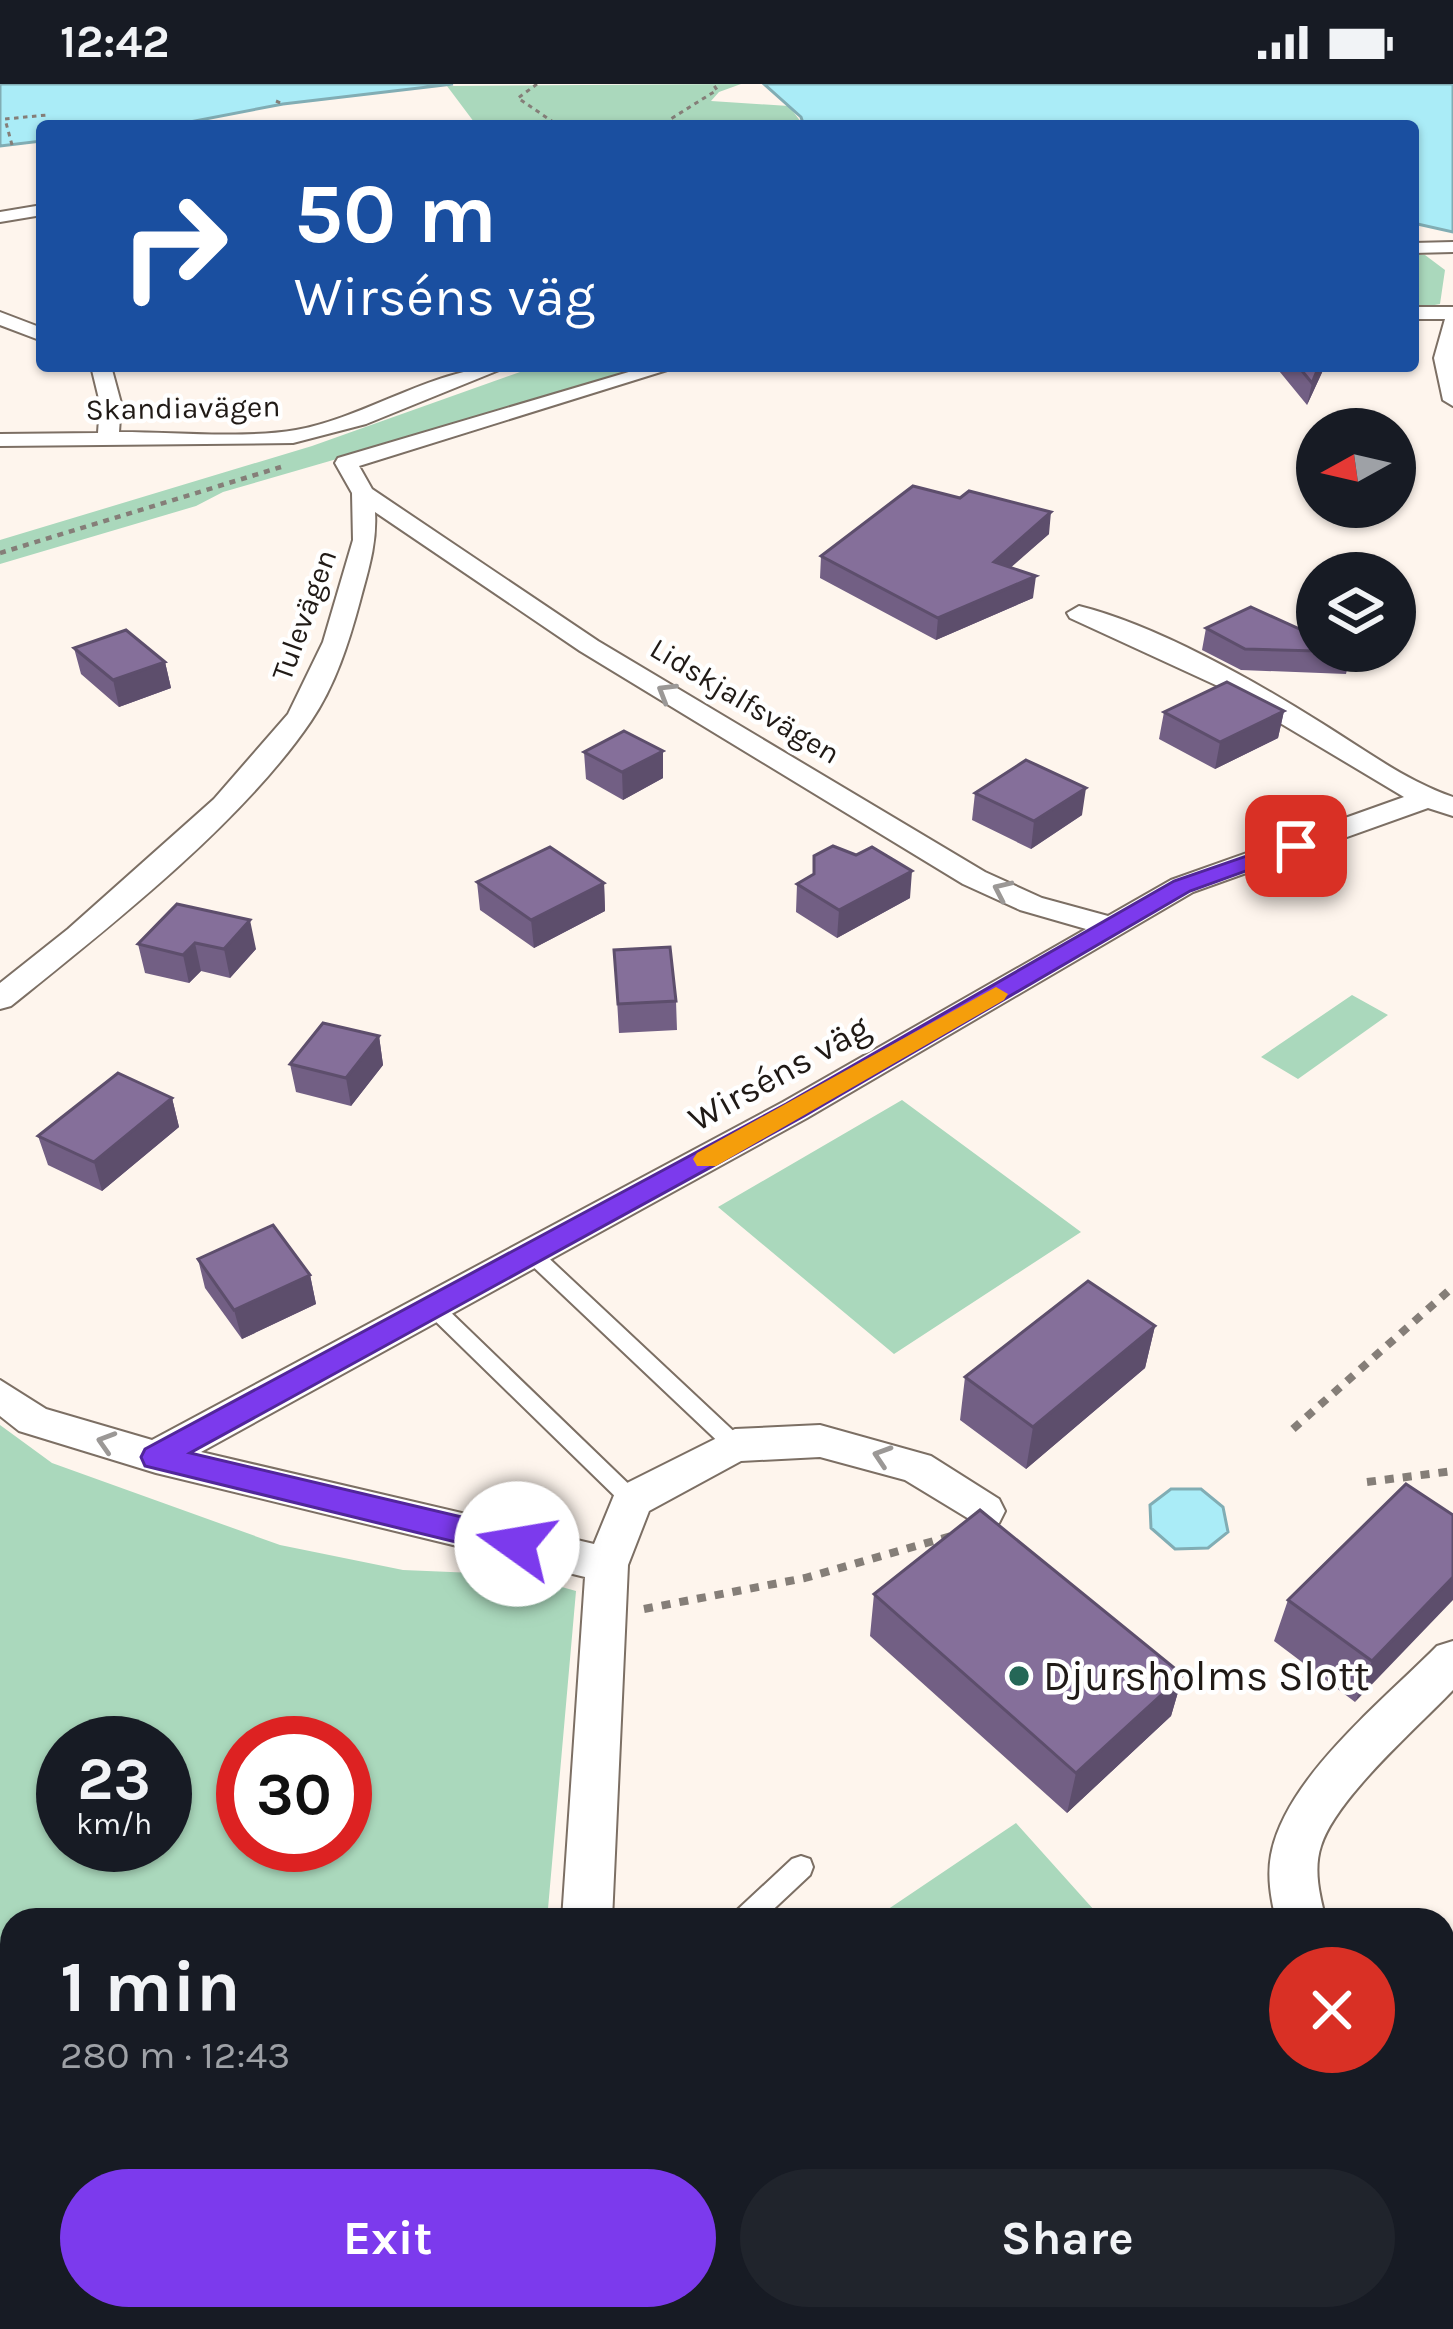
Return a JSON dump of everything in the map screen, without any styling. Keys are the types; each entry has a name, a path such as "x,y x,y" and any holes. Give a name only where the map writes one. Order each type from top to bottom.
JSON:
{"street":[{"path":"0,217 36,210"},
{"path":"1419,249 1452,253"},
{"path":"1419,314 1453,317 1444,358 1453,400"},
{"path":"0,318 36,333"},
{"path":"104,372 111,425 106,440"},
{"name":"Skandiavägen","path":"0,440 251,441 320,432 483,372"},
{"name":"Tulevägen","path":"0,999 79,936 224,805 265,764 301,716 347,609 365,540 364,493 346,464 650,372"},
{"name":"Lidskjalfsvägen","path":"364,493 589,646 974,878 1031,904 1113,927"},
{"path":"1079,614 1163,648 1253,693 1376,772 1440,803"},
{"name":"Wirséns väg","path":"156,1457 533,1255 1182,886 1440,803"},
{"path":"0,1395 33,1420 156,1457 608,1565"},
{"path":"588,1908 608,1565 632,1500 735,1445 820,1442 917,1467 969,1523"},
{"path":"1298,1908 1297,1845 1328,1793 1453,1660"}],"lane":[{"path":"533,1255 735,1445"},
{"path":"434,1308 632,1500"},
{"path":"757,1908 801,1867"}],"path":[{"path":"537,84 518,98 521,105 549,120"},
{"path":"669,120 717,89 713,84"},
{"path":"275,101 283,104"},
{"path":"12,145 5,119 46,115"},
{"path":"1293,1429 1453,1287"},
{"path":"1367,1482 1453,1471"},
{"path":"604,1616 805,1578 969,1523"}],"green space":[{"path":"741,84 719,92 711,101 789,106 800,120 472,120 447,86"},
{"path":"1419,254 1445,270 1440,304 1419,308"},
{"path":"520,372 636,372 223,492 196,506 0,564 0,540 312,446"},
{"path":"1352,995 1388,1015 1298,1079 1261,1057"},
{"path":"902,1100 1081,1232 894,1354 718,1207"},
{"path":"0,1425 52,1463 280,1545 403,1570 519,1575 576,1591 548,1908 0,1908"},
{"path":"1016,1823 1092,1908 890,1908"}],"water":[{"path":"0,84 453,84 283,104 200,120 36,120 36,142 0,146"},
{"path":"764,84 1453,84 1453,232 1419,224 1419,120 801,117"},
{"path":"1171,1489 1201,1489 1223,1507 1228,1532 1208,1548 1175,1549 1151,1528 1150,1505"}],"building":[{"path":"913,486 960,498 969,491 1051,512 994,562 1036,576 938,618 821,556"},
{"path":"1251,607 1296,627 1296,650 1245,649 1206,628"},
{"path":"126,630 165,662 113,680 74,648"},
{"path":"1227,682 1284,711 1220,742 1164,712"},
{"path":"624,731 663,751 622,772 584,752"},
{"path":"1026,760 1086,788 1034,821 975,793"},
{"path":"833,846 856,855 872,847 912,871 839,910 797,884 814,874 814,856"},
{"path":"550,847 604,883 531,920 477,882"},
{"path":"177,904 250,920 224,949 195,943 183,955 138,944"},
{"path":"670,947 676,1001 618,1004 614,950"},
{"path":"323,1023 379,1036 346,1078 290,1064"},
{"path":"118,1073 172,1098 94,1162 38,1136"},
{"path":"273,1225 310,1275 234,1310 198,1259"},
{"path":"1088,1281 1155,1326 1033,1427 965,1377"},
{"name":"Djursholms Slott","path":"1406,1484 1453,1515 1453,1577 1372,1661 1288,1600"},
{"name":"Djursholms Slott","path":"980,1510 1183,1675 1076,1773 874,1594"}],"slow traffic":[{"path":"706,1159 996,994"}],"place":[{"name":"Djursholms Slott","path":"1019,1676"}],"route":[{"path":"517,1544 156,1457 795,1110 1182,886 1296,846"}]}
